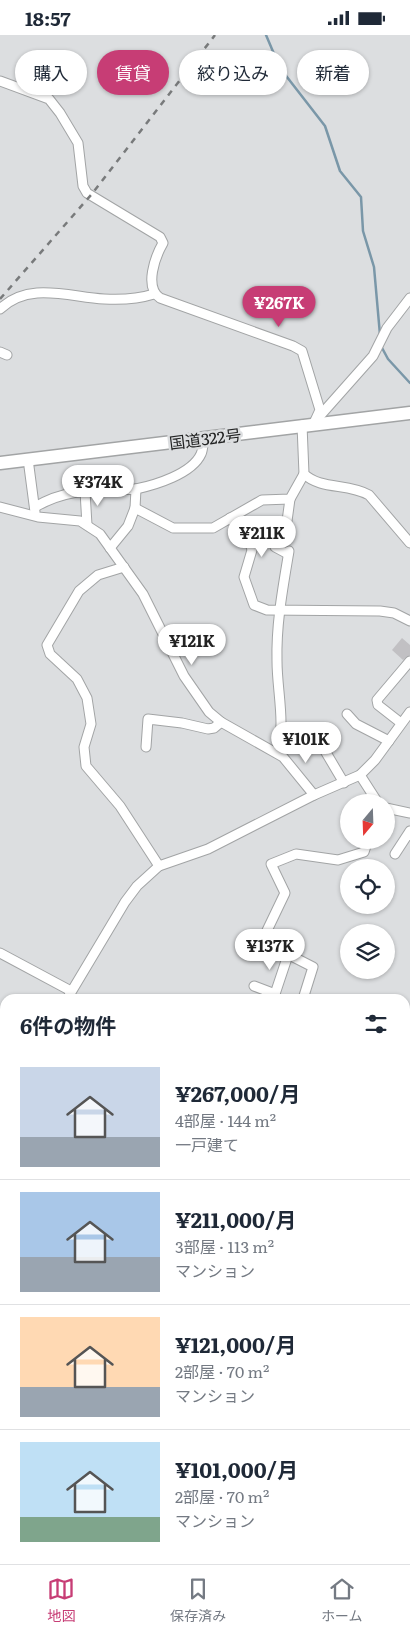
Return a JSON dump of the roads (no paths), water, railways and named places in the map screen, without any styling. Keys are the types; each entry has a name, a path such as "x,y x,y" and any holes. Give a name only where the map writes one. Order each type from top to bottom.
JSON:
{"highway":[{"name":"国道322号","path":"0,463 410,413"}],"street":[{"path":"0,81 8,86 49,99 78,143 83,186 87,193 160,237 163,243 155,258 152,287 154,294 160,298 293,346 302,351 320,410 308,424 304,474 290,499 287,521 276,541 275,547 289,552 278,610 276,660 281,739 277,753"},
{"path":"0,309 20,297 45,291 119,299 154,294"},
{"path":"308,424 373,356 384,335 410,298"},
{"path":"35,507 54,496 68,492 136,489 158,485 185,470 201,453 204,438"},
{"path":"28,459 36,517"},
{"path":"304,474 312,482 360,490 368,495 410,543"},
{"path":"110,548 128,526 135,508 136,489"},
{"path":"85,491 87,525"},
{"path":"135,508 173,528 213,529 262,500 290,499"},
{"path":"0,507 36,517 72,519 87,525 100,534 143,594 184,676 209,712 221,722 277,753 290,764 314,795"},
{"path":"230,518 250,543 252,550 244,577 251,600 259,607 278,610 380,611 394,613 410,621"},
{"path":"124,567 98,575 78,591 47,645 50,654 77,679 87,698 91,723 84,747 86,765 108,790 159,866"},
{"path":"401,723 378,705 377,700 410,661"},
{"path":"70,994 125,902 137,886 159,866 208,849 314,795 360,775 390,741 410,712"},
{"path":"347,714 356,724 390,741"},
{"path":"146,747 148,719 182,723 208,729 214,728 221,722"},
{"path":"318,739 344,783"},
{"path":"360,775 372,794"},
{"path":"395,810 410,813"},
{"path":"395,854 410,831"},
{"path":"304,994 312,967 262,941 285,893 271,864 296,854 338,859 364,852 365,849"},
{"path":"0,953 67,994"},
{"path":"274,994 288,955"},
{"path":"254,986 269,994"}],"waterway":[{"path":"266,35 280,68 325,126 340,171 361,197 363,231 374,267 380,335"},
{"path":"381,346 388,359 410,383"}],"railway":[{"path":"0,299 91,195 215,35"}]}
